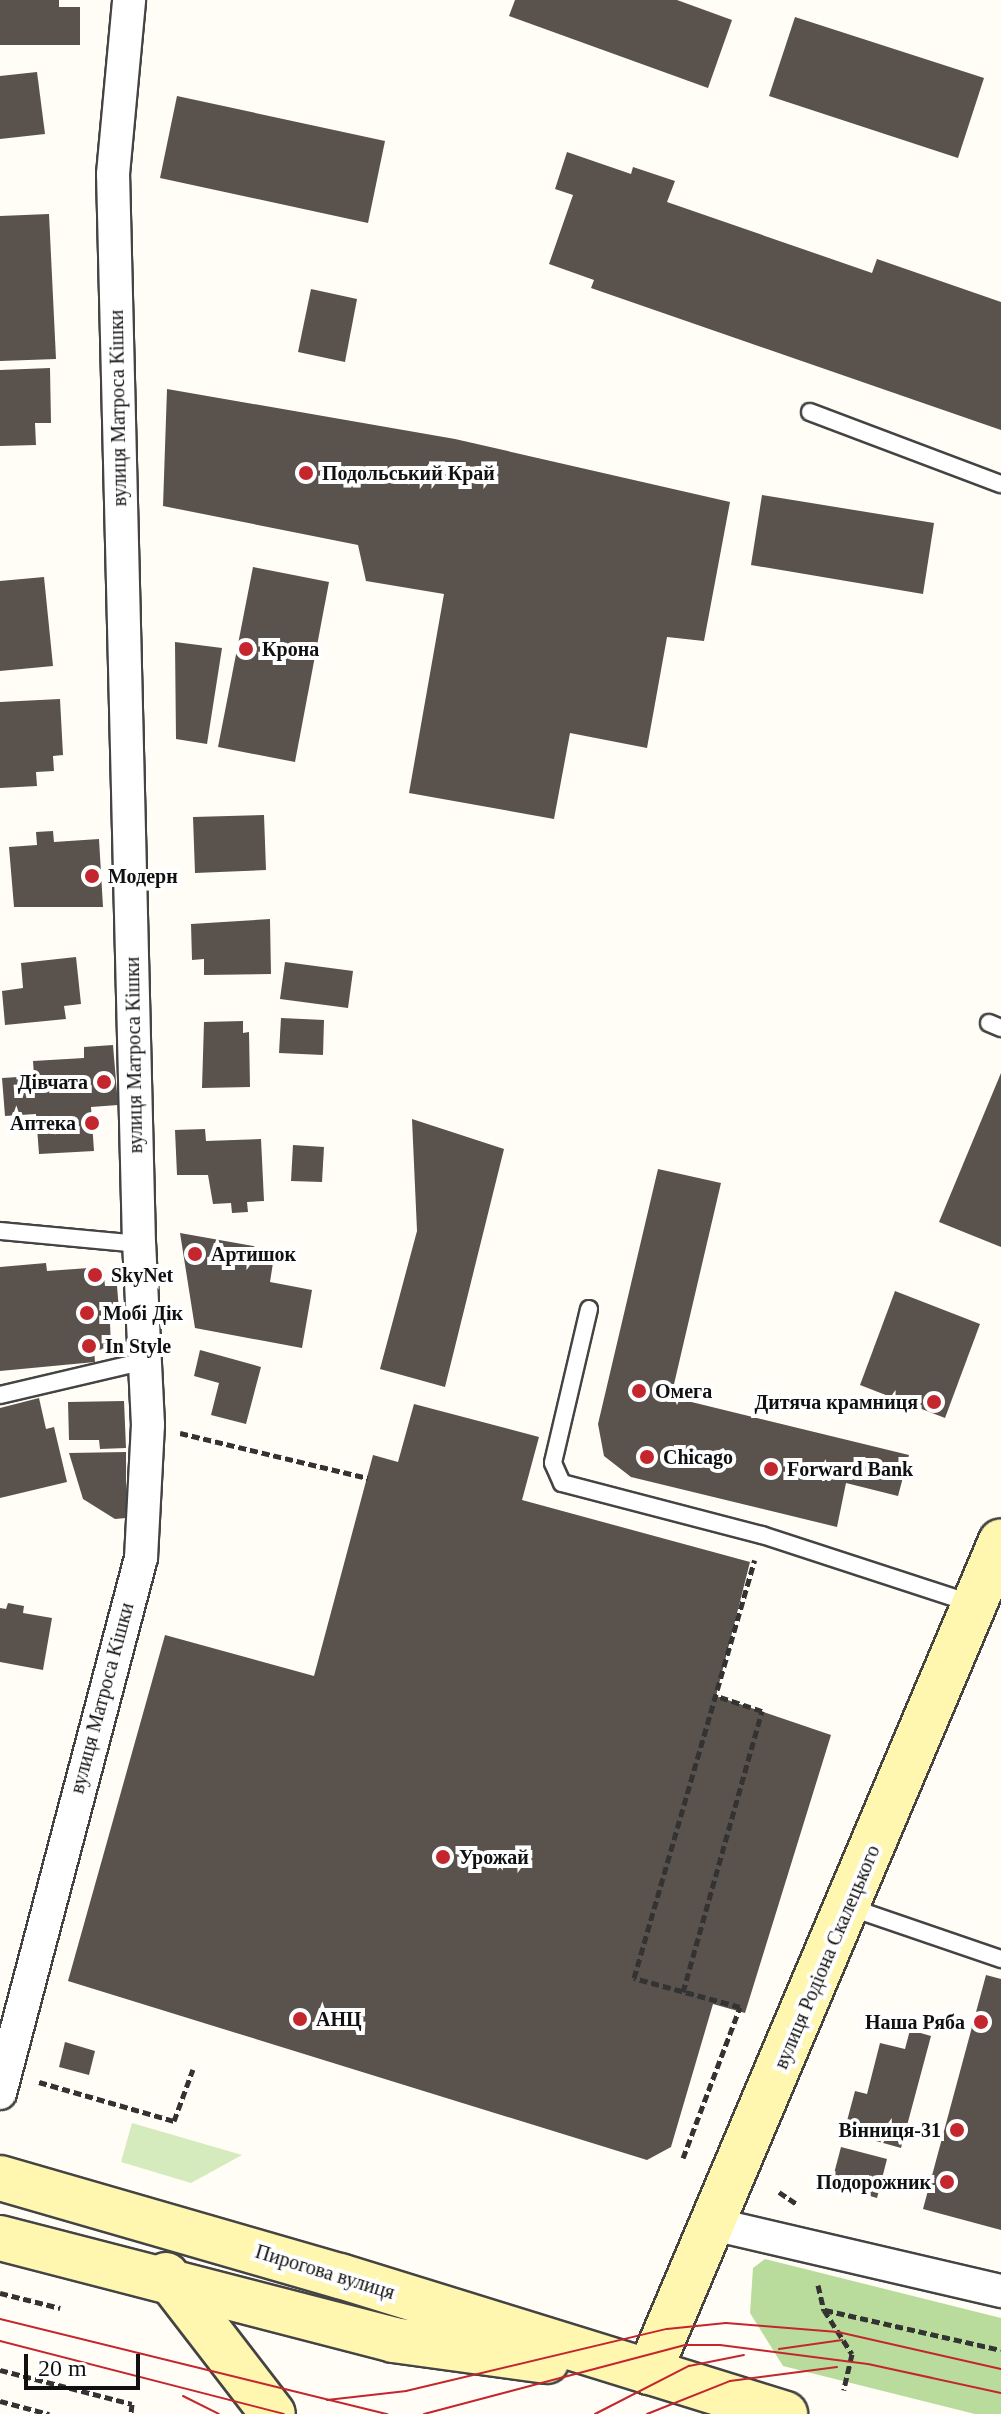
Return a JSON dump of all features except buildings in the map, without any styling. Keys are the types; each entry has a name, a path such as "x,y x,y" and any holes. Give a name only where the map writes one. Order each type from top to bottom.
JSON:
{"main road":[{"name":"вулиця Родіона Скалецького","path":"649,2372 849,1907 1001,1541"},
{"name":"Пирогова вулиця","path":"0,2178 117,2209 785,2414"},
{"path":"117,2209 273,2414"},
{"name":"Пирогова вулиця","path":"0,2238 393,2340 649,2372"}],"street":[{"name":"вулиця Матроса Кішки","path":"0,2093 141,1558 148,1425 139,1244 113,174 129,0"},
{"path":"713,2224 1001,2291"}],"lane":[{"path":"810,412 1001,484"},
{"path":"0,1231 139,1244"},
{"path":"589,1309 553,1463 556,1477 570,1487 762,1535 973,1604"},
{"path":"0,1395 145,1361"},
{"path":"849,1907 1001,1959"}],"path":[{"path":"148,1425 368,1478"},
{"path":"683,2158 740,2007 634,1978 762,1535"},
{"path":"683,1992 762,1711 716,1696"},
{"path":"38,2081 174,2121 193,2069"},
{"path":"779,2192 800,2206"},
{"path":"0,2293 60,2308"},
{"path":"844,2390 852,2354 824,2310 1001,2350"},
{"path":"0,2370 132,2404 131,2414"},
{"path":"0,2401 49,2414"}],"green space":[{"path":"132,2123 242,2155 191,2183 121,2162"},
{"path":"765,2259 1001,2318 1001,2414 975,2414 783,2366 750,2313 753,2268"}],"tram line":[{"path":"0,2319 388,2414"},
{"path":"327,2400 406,2391 667,2329 726,2323 838,2332 1001,2369"},
{"path":"779,2349 842,2340"},
{"path":"0,2341 284,2414"},
{"path":"424,2414 685,2345 720,2345 868,2364 1001,2393"},
{"path":"595,2414 689,2366 744,2355"},
{"path":"647,2414 730,2381 837,2367"},
{"path":"183,2396 219,2414"}],"place":[{"name":"Подольський Край","path":"306,473"},
{"name":"Крона","path":"246,649"},
{"name":"Модерн","path":"92,876"},
{"name":"Дівчата","path":"104,1082"},
{"name":"Аптека","path":"92,1123"},
{"name":"Артишок","path":"195,1254"},
{"name":"SkyNet","path":"95,1275"},
{"name":"Мобі Дік","path":"87,1313"},
{"name":"In Style","path":"89,1346"},
{"name":"Омега","path":"639,1391"},
{"name":"Дитяча крамниця","path":"934,1402"},
{"name":"Chicago","path":"647,1457"},
{"name":"Forward Bank","path":"771,1469"},
{"name":"Урожай","path":"443,1857"},
{"name":"АНЦ","path":"300,2019"},
{"name":"Наша Ряба","path":"981,2022"},
{"name":"Вінниця-31","path":"957,2130"},
{"name":"Подорожник","path":"947,2182"}]}
